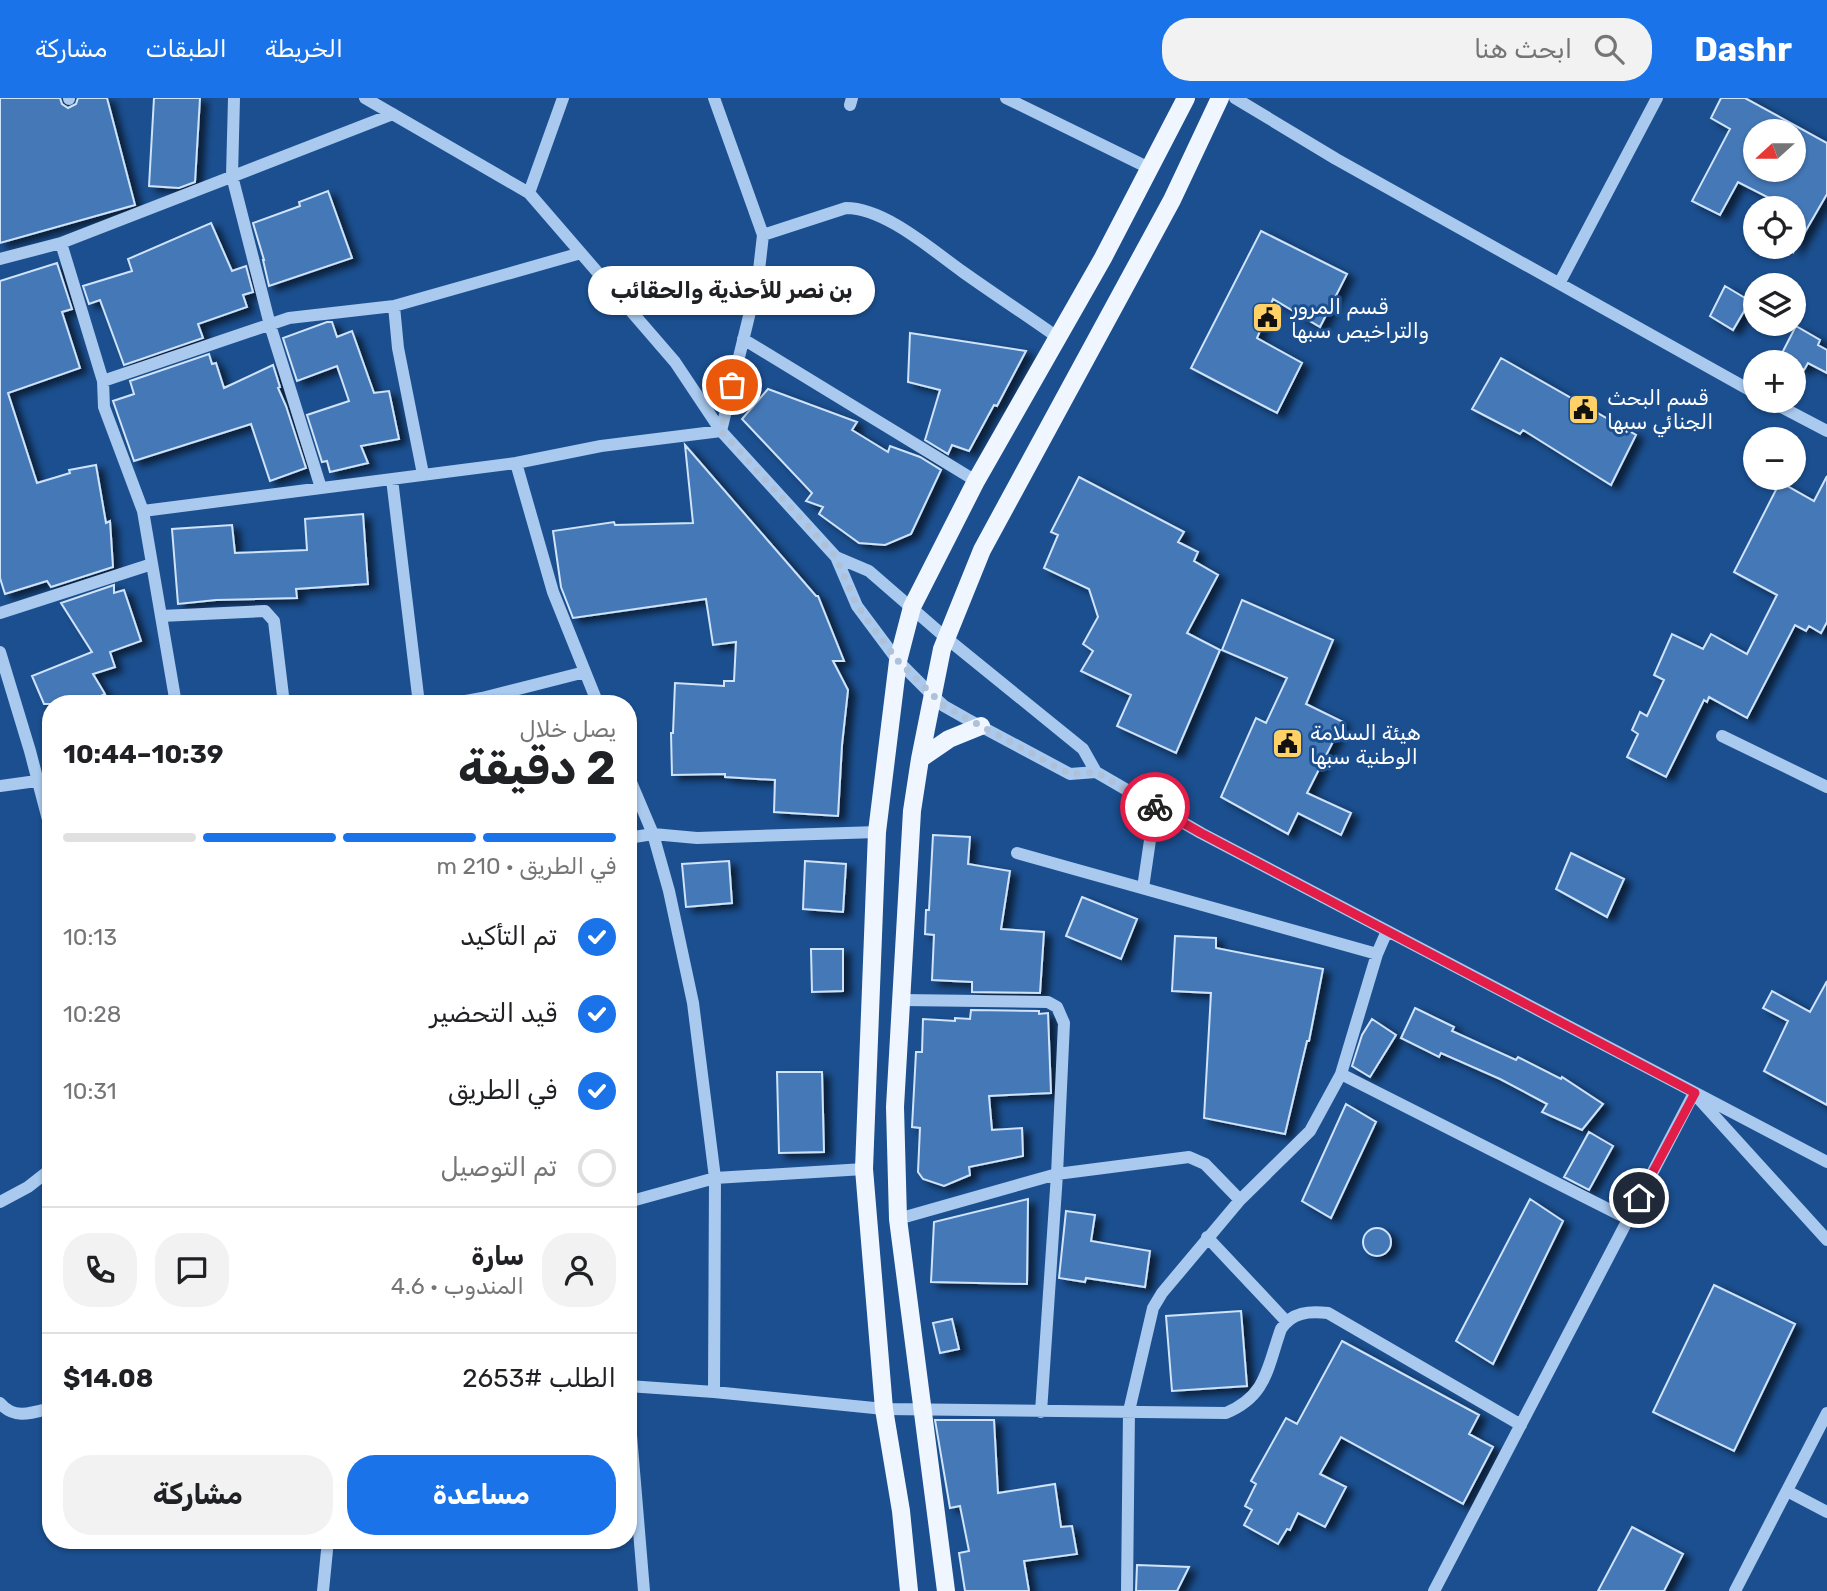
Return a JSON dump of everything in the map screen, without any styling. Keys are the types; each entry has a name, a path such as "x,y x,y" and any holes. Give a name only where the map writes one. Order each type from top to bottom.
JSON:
{"main road":[{"path":"909,1591 901,1511 884,1409 864,1169 877,832 898,661 912,607 975,481 1103,258 1185,98"},
{"path":"946,1591 898,1219 895,1107 912,811 920,759 945,637 982,550 1172,200 1220,98"},
{"path":"920,759 949,739 981,726"}],"street":[{"path":"234,98 232,176 270,325 321,488"},
{"path":"365,98 529,193 675,362 721,431 836,557 857,606 898,661 932,695 944,706 1070,774 1096,772"},
{"path":"529,193 563,98"},
{"path":"714,98 763,235 758,279 721,431"},
{"path":"1006,98 1149,168"},
{"path":"1235,98 1336,159 1743,386"},
{"path":"1560,282 1657,98"},
{"path":"0,259 61,243 393,114"},
{"path":"763,235 846,208 858,208 897,226 1057,337"},
{"path":"61,243 103,381 104,407 143,511 174,695"},
{"path":"103,381 289,318 394,306 581,253"},
{"path":"394,306 398,348 423,474"},
{"path":"743,339 975,481"},
{"path":"1793,413 1827,431"},
{"path":"143,511 516,463 601,446 721,431"},
{"path":"516,463 553,592 594,695"},
{"path":"392,479 418,695"},
{"path":"836,557 869,571 945,637 1083,749 1096,772 1201,833 1825,1159"},
{"path":"0,613 152,564"},
{"path":"161,616 265,611 274,621 283,695"},
{"path":"0,652 42,771"},
{"path":"494,695 585,672"},
{"path":"1722,736 1827,787"},
{"path":"0,786 42,780"},
{"path":"637,796 653,834 669,891 693,1003 715,1178 714,1392"},
{"path":"1143,888 1155,806"},
{"path":"637,837 653,834 697,838 877,832"},
{"path":"1017,853 1377,954"},
{"path":"1127,1591 1129,1411 1153,1308 1162,1293 1240,1199 1310,1131 1341,1074 1377,954 1387,931"},
{"path":"903,1000 1048,1002 1058,1007 1064,1023 1041,1412"},
{"path":"1341,1074 1628,1219"},
{"path":"1434,1591 1695,1093"},
{"path":"1695,1093 1827,1240"},
{"path":"898,1219 1057,1174 1189,1157 1205,1164 1240,1199"},
{"path":"637,1200 715,1178 864,1169"},
{"path":"0,1202 42,1176"},
{"path":"1207,1237 1286,1321"},
{"path":"637,1388 714,1392 884,1409 1226,1413 1244,1405 1261,1388 1280,1329 1286,1321 1296,1314 1313,1311 1328,1313 1521,1425"},
{"path":"0,1404 18,1415 42,1410"},
{"path":"1735,1591 1827,1413"},
{"path":"1787,1491 1827,1512"},
{"path":"637,1507 644,1591"},
{"path":"323,1591 327,1549"}],"building":[{"path":"0,98 60,98 62,104 68,108 76,104 78,98 107,98 135,205 0,243"},
{"path":"154,98 200,98 195,182 179,188 149,186"},
{"path":"1721,98 1745,98 1783,119 1743,119 1743,182 1806,182 1806,131 1827,143 1827,194 1806,230 1806,196 1765,196 1738,182 1720,215 1692,201 1730,129 1711,118"},
{"path":"328,191 352,258 269,286 253,223 300,206 299,202"},
{"path":"211,223 232,271 246,266 253,292 243,295 247,307 198,324 203,338 124,365 100,300 89,304 83,286 132,271 128,259"},
{"path":"1261,231 1347,274 1320,327 1273,299 1257,338 1302,363 1277,413 1191,368"},
{"path":"57,263 72,309 62,312 80,368 8,393 37,483 70,473 69,470 96,465 106,523 110,521 113,567 51,587 47,581 5,594 0,578 0,281"},
{"path":"1725,286 1743,297 1743,313 1733,330 1710,316"},
{"path":"332,322 337,337 352,331 374,393 389,391 399,439 361,446 368,463 330,472 327,461 322,462 307,415 349,401 337,366 297,381 283,338"},
{"path":"1806,332 1820,340 1818,345 1827,350 1827,373 1808,363 1806,366 1806,350 1784,350 1791,336 1806,336"},
{"path":"910,333 1026,351 969,451 952,445 948,454 925,440 940,390 908,382"},
{"path":"209,354 212,364 216,363 224,388 273,365 280,387 278,388 306,468 270,481 251,424 134,461 113,401 134,394 130,381"},
{"path":"1501,358 1636,435 1611,485 1523,430 1520,434 1472,409"},
{"path":"768,389 857,422 852,430 888,452 890,446 920,457 941,470 911,534 885,545 859,543 819,514 823,507 806,501 812,493 742,419"},
{"path":"685,445 818,596 844,661 833,661 848,690 838,816 774,812 775,780 725,777 725,774 672,775 671,733 675,683 724,686 724,681 734,681 736,642 713,645 706,599 573,618 561,587 553,531 614,522 615,525 693,523"},
{"path":"1827,476 1827,622 1821,633 1809,626 1806,631 1795,625 1747,718 1709,697 1707,702 1704,700 1666,777 1627,757 1638,734 1632,730 1640,712 1647,716 1664,680 1654,675 1672,634 1703,649 1711,634 1747,654 1777,595 1734,572 1776,490 1794,490 1814,501"},
{"path":"1079,477 1184,532 1178,542 1198,552 1194,561 1218,575 1187,633 1220,650 1176,753 1117,726 1131,695 1081,671 1093,651 1083,644 1098,617 1089,589 1044,568 1058,535 1051,532"},
{"path":"363,514 368,584 296,589 297,598 178,604 172,529 232,525 235,553 307,550 305,519"},
{"path":"114,585 114,593 124,590 141,641 110,652 115,667 93,674 105,694 103,695 42,695 42,699 32,676 92,652 61,603"},
{"path":"1242,600 1333,640 1306,704 1343,722 1307,793 1351,813 1341,835 1298,813 1288,834 1221,797 1256,718 1266,723 1287,678 1222,650"},
{"path":"933,835 970,837 968,864 1010,871 1001,929 1044,932 1040,993 972,992 972,982 932,980 934,935 925,934"},
{"path":"1571,853 1624,879 1607,917 1556,889"},
{"path":"729,861 732,903 686,907 682,864"},
{"path":"805,861 846,864 843,912 803,909"},
{"path":"1082,897 1137,919 1121,959 1066,936"},
{"path":"1175,936 1216,938 1216,948 1323,969 1309,1041 1285,1134 1204,1118 1211,993 1172,991"},
{"path":"811,949 843,949 843,991 812,992"},
{"path":"1827,981 1827,1105 1764,1071 1788,1021 1763,1008 1772,991 1810,1012"},
{"path":"1415,1008 1454,1027 1452,1031 1516,1060 1518,1057 1561,1079 1562,1077 1603,1104 1582,1130 1542,1112 1547,1104 1500,1079 1441,1053 1439,1057 1401,1038"},
{"path":"971,1010 1048,1013 1051,1093 989,1096 992,1130 1022,1128 1023,1156 969,1167 970,1175 944,1186 923,1179 918,1172 920,1128 912,1127 916,1052 922,1052 923,1019 970,1019"},
{"path":"1372,1019 1396,1035 1370,1077 1352,1066 1362,1035"},
{"path":"777,1072 822,1072 824,1152 779,1153"},
{"path":"1346,1104 1376,1122 1331,1218 1302,1201"},
{"path":"1589,1132 1613,1146 1589,1190 1564,1177"},
{"path":"1028,1199 1027,1284 931,1282 934,1222"},
{"path":"1530,1199 1563,1221 1493,1364 1456,1341"},
{"path":"1066,1211 1095,1215 1091,1241 1150,1251 1145,1287 1086,1278 1085,1282 1059,1278"},
{"path":"1377,1228 1387,1232 1391,1242 1387,1252 1377,1256 1367,1252 1363,1242 1367,1232"},
{"path":"1714,1285 1795,1324 1734,1451 1653,1412"},
{"path":"1241,1311 1247,1386 1172,1391 1166,1316"},
{"path":"952,1319 959,1349 940,1353 933,1323"},
{"path":"1342,1341 1479,1415 1469,1434 1493,1447 1463,1504 1341,1437 1320,1474 1346,1487 1325,1527 1298,1513 1290,1530 1287,1529 1278,1544 1244,1525 1252,1510 1245,1506 1256,1484 1251,1481 1286,1418 1297,1424"},
{"path":"935,1420 994,1420 998,1493 1055,1484 1061,1527 1072,1526 1077,1554 1024,1561 1029,1591 965,1591 959,1553 969,1551 960,1506 950,1508"},
{"path":"1632,1527 1683,1554 1664,1591 1598,1591"},
{"path":"1137,1565 1189,1567 1177,1591 1136,1591"}],"way so far":[{"path":"732,385 721,431 836,557 857,606 898,661 932,695 944,706 1070,774 1096,772 1155,807"}],"place":[{"name":"قسم المرور والتراخيص سبها","path":"1268,318"},
{"name":"بن نصر للأحذية والحقائب","path":"732,385"},
{"name":"قسم البحث الجنائي سبها","path":"1584,409"},
{"name":"هيئة السلامة الوطنية سبها","path":"1287,744"}],"route":[{"path":"1155,807 1695,1093 1639,1198"}]}
